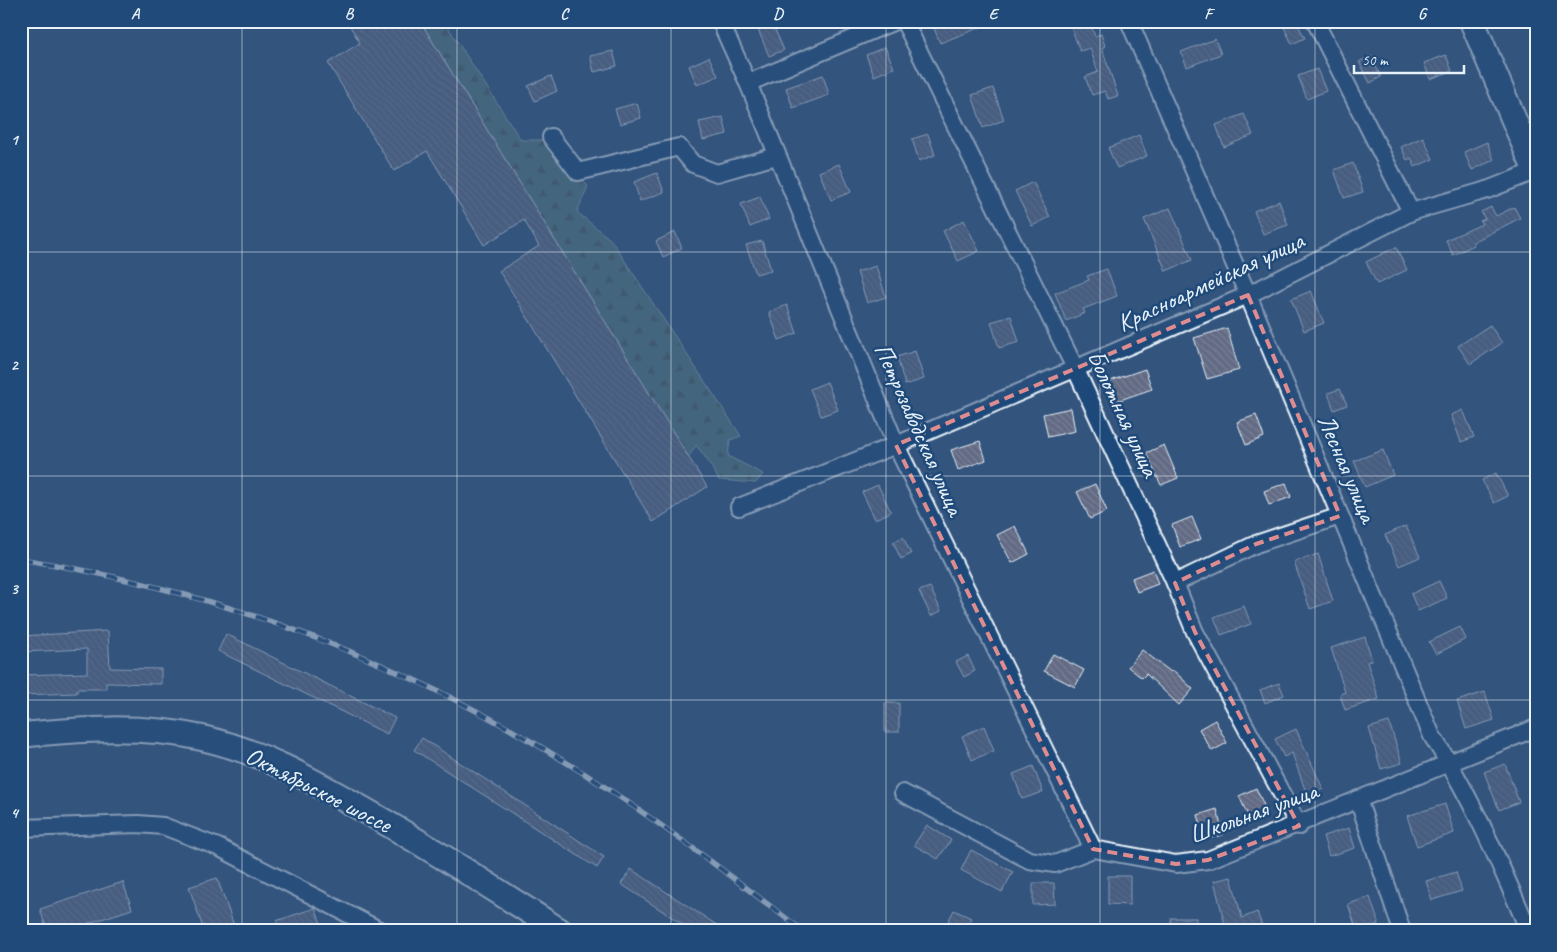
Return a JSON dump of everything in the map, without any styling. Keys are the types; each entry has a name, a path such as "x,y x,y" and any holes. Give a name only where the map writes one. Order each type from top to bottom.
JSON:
{"main road":[{"path":"1472,21 1536,171"},
{"name":"Октябрьское шоссе","path":"21,735 65,730 134,729 200,738 236,747 286,766 327,788 454,862 560,931"}],"street":[{"name":"Петрозаводская улица","path":"720,21 748,83 776,156 896,445 1093,849"},
{"path":"748,83 895,21"},
{"name":"Болотная улица","path":"904,21 1076,370 1175,583 1195,632 1299,826"},
{"name":"Лесная улица","path":"1129,21 1248,295 1432,736 1449,762 1490,840 1529,931"},
{"path":"1315,21 1411,212"},
{"path":"551,137 578,172 678,147 693,164 717,173 776,156"},
{"name":"Красноармейская улица","path":"739,507 896,445 1076,370 1248,295 1411,212 1487,190 1536,171"},
{"path":"1175,583 1256,544 1340,516"},
{"name":"Школьная улица","path":"1093,849 1176,864 1208,860 1299,826 1358,799 1536,728"},
{"path":"903,793 1029,860 1056,864 1093,849"},
{"path":"1358,799 1402,931"},
{"path":"21,828 138,824 163,826 218,847 381,931"}],"highlighted area":[{"path":"1248,295 1340,516 1256,544 1175,583 1195,632 1299,826 1208,860 1176,864 1093,849 896,445"}],"green space":[{"path":"420,21 444,21 521,140 542,140 588,186 577,212 611,240 741,436 730,440 728,456 763,474 756,483 719,480 696,445 688,458"}],"building":[{"path":"347,21 420,21 707,487 653,522 499,271 539,246 524,220 484,245 427,151 394,171 328,63 360,43"},
{"path":"771,21 784,50 769,56 757,27"},
{"path":"945,21 994,22 940,43 933,26"},
{"path":"1077,21 1085,21 1086,26 1090,24 1095,36 1101,34 1105,46 1102,48 1118,96 1108,99 1105,91 1092,95 1085,77 1098,72 1090,48 1080,51 1070,24"},
{"path":"1281,21 1296,21 1305,38 1292,44"},
{"path":"1215,39 1221,54 1187,67 1181,52"},
{"path":"885,47 894,68 874,76 866,55"},
{"path":"613,51 617,66 594,72 590,56"},
{"path":"1446,55 1452,71 1430,79 1424,63"},
{"path":"1371,56 1381,77 1370,83 1359,62"},
{"path":"709,57 718,76 697,85 689,66"},
{"path":"1317,69 1326,91 1307,99 1298,76"},
{"path":"823,75 829,95 793,108 786,88"},
{"path":"551,76 557,91 535,101 528,86"},
{"path":"993,88 1004,120 983,128 972,95"},
{"path":"637,103 641,118 620,124 615,109"},
{"path":"1244,114 1253,135 1224,147 1216,125"},
{"path":"723,117 727,134 703,140 699,122"},
{"path":"928,134 935,155 919,161 912,139"},
{"path":"1139,135 1147,156 1117,168 1108,148"},
{"path":"1423,137 1433,159 1415,167 1411,158 1407,160 1401,147"},
{"path":"1487,142 1494,160 1472,170 1464,152"},
{"path":"1353,163 1363,192 1344,198 1334,170"},
{"path":"839,164 851,192 831,200 819,172"},
{"path":"657,173 664,192 640,201 634,182"},
{"path":"1033,182 1050,217 1032,226 1015,191"},
{"path":"760,197 769,219 750,227 741,204"},
{"path":"1279,201 1288,225 1263,234 1254,211"},
{"path":"1491,207 1496,216 1514,207 1520,218 1473,242 1474,245 1453,255 1446,240 1482,224 1480,221 1485,219 1481,212"},
{"path":"1170,208 1192,260 1166,271 1144,219"},
{"path":"964,220 979,251 958,261 943,231"},
{"path":"675,232 682,248 663,257 656,241"},
{"path":"762,241 771,270 756,274 746,245"},
{"path":"1396,247 1407,270 1377,284 1366,262"},
{"path":"876,266 886,297 867,303 857,272"},
{"path":"1107,269 1117,296 1083,309 1085,313 1066,321 1055,293 1089,280 1087,276"},
{"path":"1311,291 1324,323 1304,331 1291,299"},
{"path":"787,305 797,333 779,340 769,312"},
{"path":"1011,316 1019,342 999,348 991,322"},
{"path":"1490,325 1502,343 1470,364 1458,346"},
{"path":"1227,328 1239,370 1207,379 1194,338"},
{"path":"915,351 924,379 905,385 897,357"},
{"path":"1145,369 1152,389 1117,401 1110,381"},
{"path":"827,382 838,410 821,416 810,389"},
{"path":"1340,389 1347,405 1334,410 1328,393"},
{"path":"1071,408 1075,431 1048,437 1043,414"},
{"path":"1463,410 1474,437 1461,442 1451,415"},
{"path":"1256,415 1264,437 1246,445 1237,422"},
{"path":"980,441 986,460 958,470 951,450"},
{"path":"1164,445 1178,478 1161,485 1146,453"},
{"path":"1383,450 1393,475 1365,487 1354,461"},
{"path":"1496,473 1508,496 1494,503 1482,480"},
{"path":"1286,483 1291,497 1269,505 1264,491"},
{"path":"1095,484 1107,511 1090,519 1077,492"},
{"path":"878,485 891,512 875,519 862,492"},
{"path":"1192,517 1201,539 1180,547 1172,525"},
{"path":"1015,526 1029,554 1012,563 997,535"},
{"path":"1406,526 1420,557 1399,566 1385,535"},
{"path":"903,537 911,554 901,559 893,542"},
{"path":"1318,554 1333,601 1310,609 1294,562"},
{"path":"1153,570 1158,584 1137,592 1132,578"},
{"path":"1439,581 1447,598 1418,611 1411,594"},
{"path":"930,587 941,611 931,616 919,591"},
{"path":"1244,606 1251,624 1221,635 1214,617"},
{"path":"1460,627 1466,639 1436,654 1429,642"},
{"path":"108,631 110,668 161,669 161,684 106,683 106,689 77,689 77,693 21,695 21,675 87,673 87,649 21,652 21,636"},
{"path":"226,634 395,718 387,734 218,651"},
{"path":"1365,637 1372,660 1367,662 1379,699 1345,710 1340,694 1345,692 1331,648"},
{"path":"1142,650 1171,672 1173,670 1193,689 1179,705 1146,674 1142,678 1128,667"},
{"path":"1053,654 1084,670 1075,687 1044,671"},
{"path":"968,656 975,671 964,677 956,662"},
{"path":"1279,683 1284,695 1265,703 1260,690"},
{"path":"1485,692 1494,720 1466,729 1457,701"},
{"path":"885,703 899,703 899,732 885,732"},
{"path":"1215,720 1227,743 1212,751 1199,729"},
{"path":"1389,722 1402,763 1381,769 1369,728"},
{"path":"984,726 994,751 972,760 962,736"},
{"path":"1296,729 1323,789 1307,795 1292,753 1284,757 1275,739"},
{"path":"422,738 604,857 597,868 414,750"},
{"path":"1505,764 1519,802 1499,810 1484,772"},
{"path":"1033,766 1043,792 1022,799 1013,774"},
{"path":"1256,788 1267,812 1250,820 1239,796"},
{"path":"1445,804 1454,833 1417,846 1407,816"},
{"path":"1217,809 1223,835 1205,839 1198,815"},
{"path":"927,825 951,840 938,859 914,845"},
{"path":"1349,828 1355,848 1329,856 1323,836"},
{"path":"971,850 1013,872 1002,892 961,870"},
{"path":"631,869 726,931 693,931 621,884"},
{"path":"1456,872 1462,891 1432,900 1426,881"},
{"path":"1108,876 1130,876 1130,905 1108,904"},
{"path":"1231,877 1242,918 1257,912 1264,931 1212,931 1225,925 1214,881"},
{"path":"217,878 236,931 204,931 189,887"},
{"path":"123,882 132,909 65,931 47,931 40,909"},
{"path":"1033,883 1054,883 1055,904 1033,905"},
{"path":"1370,897 1379,924 1357,931 1348,904"},
{"path":"315,908 324,931 279,931 276,921"},
{"path":"954,910 971,918 965,931 943,931"},
{"path":"1171,918 1196,918 1196,931 1171,931"}],"railway":[{"path":"21,559 100,574 177,593 254,616 328,643 402,674 473,709 543,748 611,791 684,842 803,931"}]}
